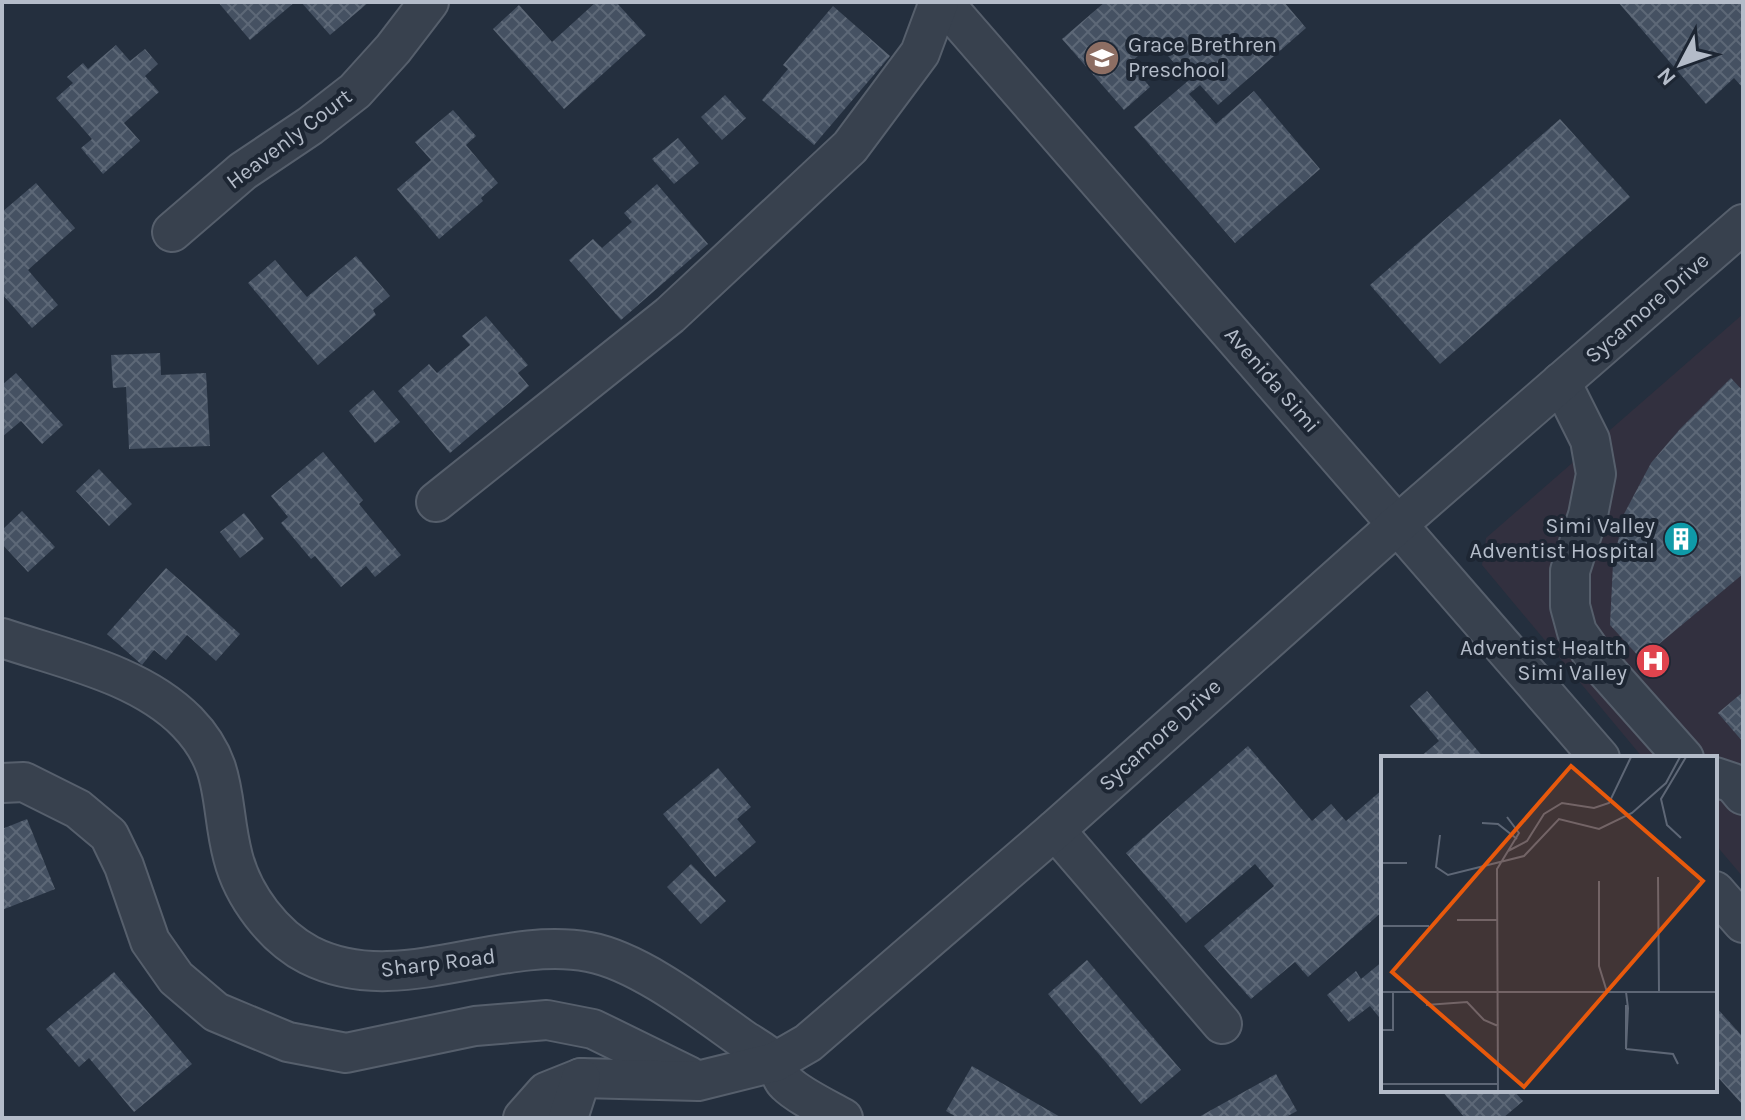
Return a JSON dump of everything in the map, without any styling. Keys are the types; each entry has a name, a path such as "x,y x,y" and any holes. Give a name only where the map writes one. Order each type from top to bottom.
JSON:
{"street":[{"name":"Heavenly Court","path":"172,232 243,171 355,91 429,2"},
{"path":"436,502 670,315 850,147 920,53 941,2"},
{"name":"Avenida Simi","path":"941,2 1598,756"},
{"name":"Sycamore Drive","path":"523,1118 546,1092 581,1078 698,1081 775,1062 808,1043 1055,830 1397,525 1743,224"},
{"path":"1561,382 1590,440 1596,474 1588,515 1570,571 1570,606 1577,632 1596,659 1682,756"},
{"name":"Sharp Road","path":"2,638 121,679 158,697 187,722 207,746 222,782 233,857 244,884 261,914 282,936 308,954 341,968 384,973 547,949 590,952 636,969 698,1007 775,1062 785,1083 843,1118"},
{"path":"1717,778 1733,783 1743,795"},
{"path":"2,783 24,782 78,809 109,835 124,866 150,941 176,978 216,1012 288,1042 346,1053 475,1026 547,1020 593,1029 698,1081"},
{"path":"1055,830 1222,1024"},
{"path":"1717,893 1743,923"},
{"path":"568,1118 581,1078"}],"shaded area":[{"name":"Adventist Health Simi Valley","path":"1743,314 1743,877 1717,846 1717,756 1641,756 1482,565 1486,538"}],"building":[{"path":"218,2 295,2 250,40"},
{"path":"301,2 369,2 330,35"},
{"path":"596,2 616,2 646,35 564,109 493,29 519,5 552,42"},
{"path":"1105,2 1284,2 1306,28 1218,105 1200,85 1189,94 1216,124 1254,91 1320,169 1235,243 1134,127 1189,80 1155,41 1130,63 1150,87 1124,110 1062,39"},
{"path":"1618,2 1743,2 1743,88 1734,78 1706,104"},
{"path":"833,6 890,56 814,145 762,100 788,69 783,65"},
{"path":"116,45 130,61 145,49 158,64 145,76 159,92 124,123 140,141 103,174 81,148 92,139 56,98 73,83 67,77 83,63 88,69"},
{"path":"725,95 746,118 722,140 701,117"},
{"path":"453,110 476,136 466,145 498,183 481,198 483,201 439,239 397,189 431,160 415,142"},
{"path":"1560,119 1630,197 1440,364 1370,285"},
{"path":"678,138 699,163 674,184 652,159"},
{"path":"36,183 75,228 28,270 58,305 32,328 2,294 2,212"},
{"path":"657,184 708,244 621,320 569,260 593,239 602,248 632,222 624,213"},
{"path":"356,256 390,296 373,310 376,315 318,365 248,283 275,260 307,297"},
{"path":"486,316 528,365 518,373 529,386 450,453 398,391 429,364 437,373 470,345 462,336"},
{"path":"160,353 161,375 206,373 210,446 129,449 126,387 113,388 111,355"},
{"path":"16,373 63,425 42,444 21,421 2,437 2,385"},
{"name":"Simi Valley Adventist Hospital","path":"1731,378 1743,391 1743,574 1641,659 1610,625 1613,564 1624,514 1651,463"},
{"path":"373,390 400,422 375,443 349,411"},
{"path":"323,452 363,500 359,504 401,555 375,577 366,566 341,587 315,556 311,559 281,523 288,517 271,496"},
{"path":"99,469 132,504 109,526 76,491"},
{"path":"22,511 55,547 28,572 2,544 2,530"},
{"path":"244,513 264,539 240,558 220,532"},
{"path":"166,568 240,634 216,661 187,635 166,660 154,650 142,665 107,634"},
{"path":"1427,691 1482,756 1421,756 1439,741 1410,706"},
{"path":"1743,692 1743,742 1718,713"},
{"path":"1248,746 1312,821 1331,804 1346,821 1381,791 1381,913 1308,977 1295,962 1251,999 1204,946 1274,886 1255,864 1186,923 1126,853"},
{"path":"718,768 751,807 737,819 756,842 715,877 663,814"},
{"path":"27,819 55,889 2,910 2,829"},
{"path":"691,864 726,901 701,924 667,887"},
{"path":"1087,960 1181,1070 1141,1104 1048,994"},
{"path":"1381,963 1381,1020 1370,1006 1349,1022 1327,995 1356,971 1361,979"},
{"path":"114,972 192,1064 134,1112 89,1058 79,1067 46,1029"},
{"path":"1717,1008 1743,1037 1741,1103 1717,1076"},
{"path":"972,1066 1062,1118 958,1118 946,1111"},
{"path":"1276,1074 1297,1111 1284,1118 1197,1118"},
{"path":"1443,1092 1515,1092 1523,1101 1503,1118 1465,1118"}],"place":[{"name":"Grace Brethren Preschool","path":"1102,58"},
{"name":"Simi Valley Adventist Hospital","path":"1681,539"},
{"name":"Adventist Health Simi Valley","path":"1653,661"}]}
